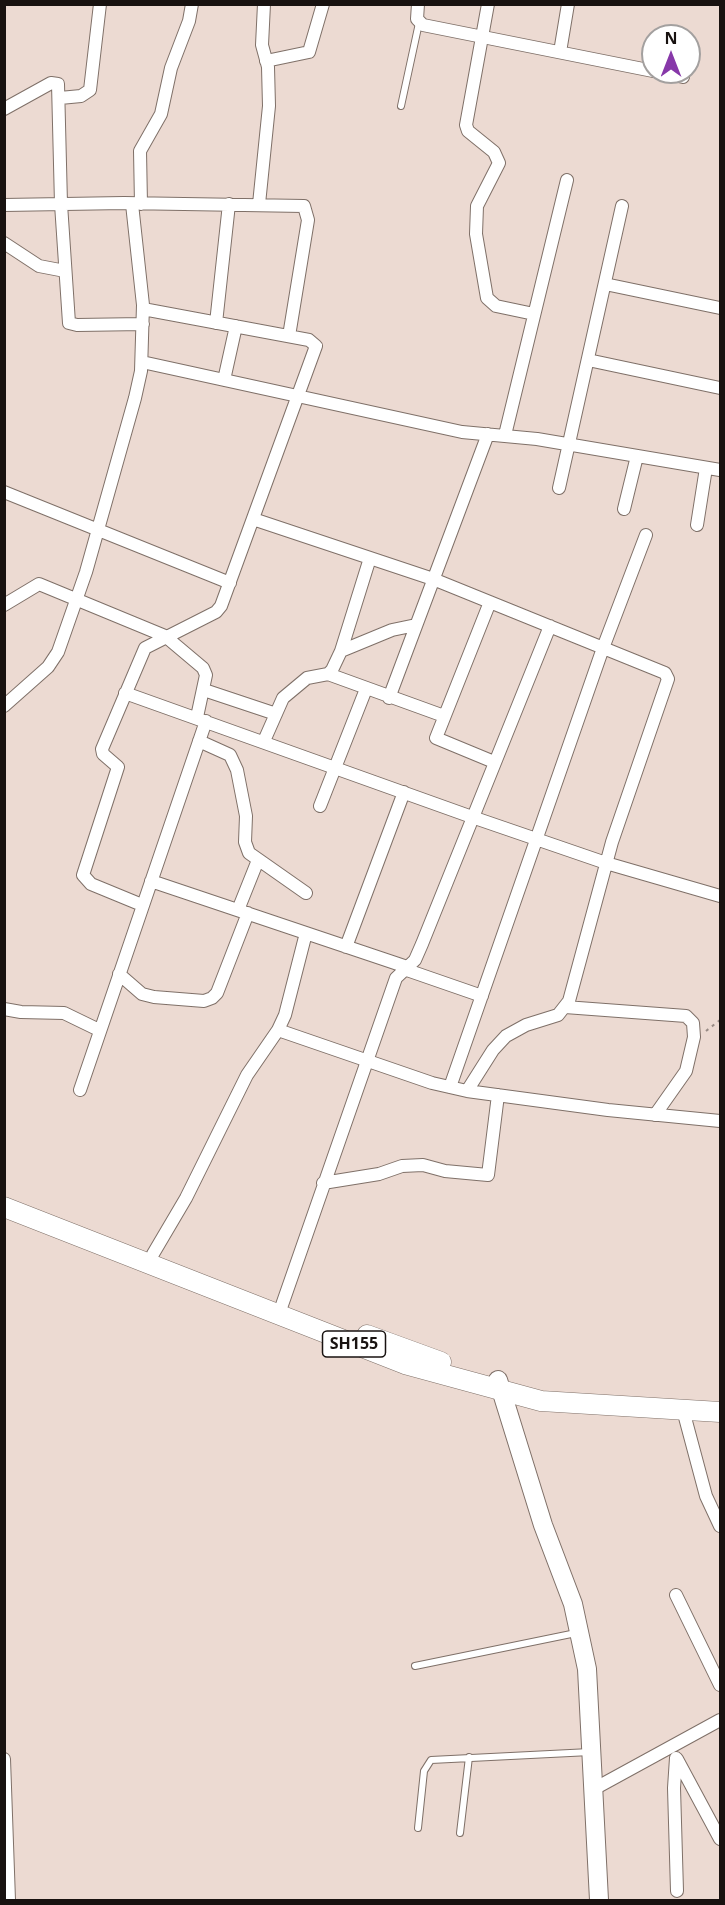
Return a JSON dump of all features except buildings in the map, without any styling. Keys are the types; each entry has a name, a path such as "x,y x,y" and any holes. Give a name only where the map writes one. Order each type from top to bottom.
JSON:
{"main road":[{"name":"SH155","path":"4,1201 153,1254 282,1305 541,1401 720,1412"},
{"name":"SH155","path":"4,1207 405,1364 499,1385 564,1393 720,1402"}],"street":[{"path":"60,98 81,96 90,90 100,4"},
{"path":"4,706 48,666 58,652 98,532 135,398 142,362 143,324 137,204 140,151 161,114 171,68 189,21 192,4"},
{"path":"259,204 269,106 266,61 262,45 264,4"},
{"path":"266,61 309,52 322,4"},
{"path":"418,4 419,23 641,69"},
{"path":"488,4 466,125 468,131 494,152 499,163 475,214 476,234 487,298 496,306 534,314"},
{"path":"560,52 568,4"},
{"path":"4,109 51,83 58,84 67,320 72,325 143,324"},
{"path":"505,435 567,180"},
{"path":"216,322 229,204"},
{"path":"4,205 259,204 304,206 308,212 289,336"},
{"path":"559,488 622,206"},
{"path":"4,243 39,266 65,271"},
{"path":"605,284 720,308"},
{"path":"142,905 85,880 84,875 118,767 103,754 102,749 145,648 216,612 230,583 316,346 309,340 143,309"},
{"path":"224,380 236,326"},
{"path":"588,360 720,388"},
{"path":"142,362 462,432 505,435 569,444 720,470"},
{"path":"389,698 488,434"},
{"path":"624,509 637,456"},
{"path":"697,525 706,468"},
{"path":"4,492 98,532 230,583"},
{"path":"253,519 434,579 665,673 668,679 606,863 565,1007 558,1015 526,1025 506,1036 493,1050 466,1091"},
{"path":"450,1087 603,648 646,535"},
{"path":"328,674 341,651 370,558"},
{"path":"4,605 39,584 165,636 203,668 206,675 199,741 80,1090"},
{"path":"490,602 436,734 438,741 494,762"},
{"path":"341,651 392,630 416,626"},
{"path":"282,1305 396,978 415,960 422,944 550,626"},
{"path":"264,741 288,693 307,678 328,674 444,716"},
{"path":"320,806 366,689"},
{"path":"204,690 276,714"},
{"path":"125,693 606,863 720,896"},
{"path":"199,741 230,755 237,770 244,804 245,842 249,853 306,892"},
{"path":"346,946 404,792"},
{"path":"118,974 142,994 204,1001 212,998 217,993 258,860"},
{"path":"151,881 346,946 482,996"},
{"path":"153,1254 186,1198 247,1075 278,1030 285,1015 306,933"},
{"path":"565,1007 686,1016 693,1023 694,1037 686,1071 656,1115"},
{"path":"4,1009 21,1012 64,1013 99,1030"},
{"path":"278,1030 466,1091 720,1121"},
{"path":"323,1183 379,1174 402,1166 423,1165 445,1171 488,1175 498,1095"},
{"path":"499,1385 543,1525 573,1604 587,1668 599,1900"},
{"path":"682,1410 706,1496 720,1526"},
{"path":"676,1595 720,1685"},
{"path":"592,1790 673,1753 720,1720"},
{"path":"673,1753 720,1839"},
{"path":"673,1753 677,1891"},
{"path":"4,1759 7,1893"}],"lane":[{"path":"401,106 419,23"},
{"path":"414,1666 579,1632"},
{"path":"418,1828 424,1771 427,1763 440,1758 591,1752"},
{"path":"460,1833 469,1757"}],"path":[{"path":"694,1037 720,1020"}]}
